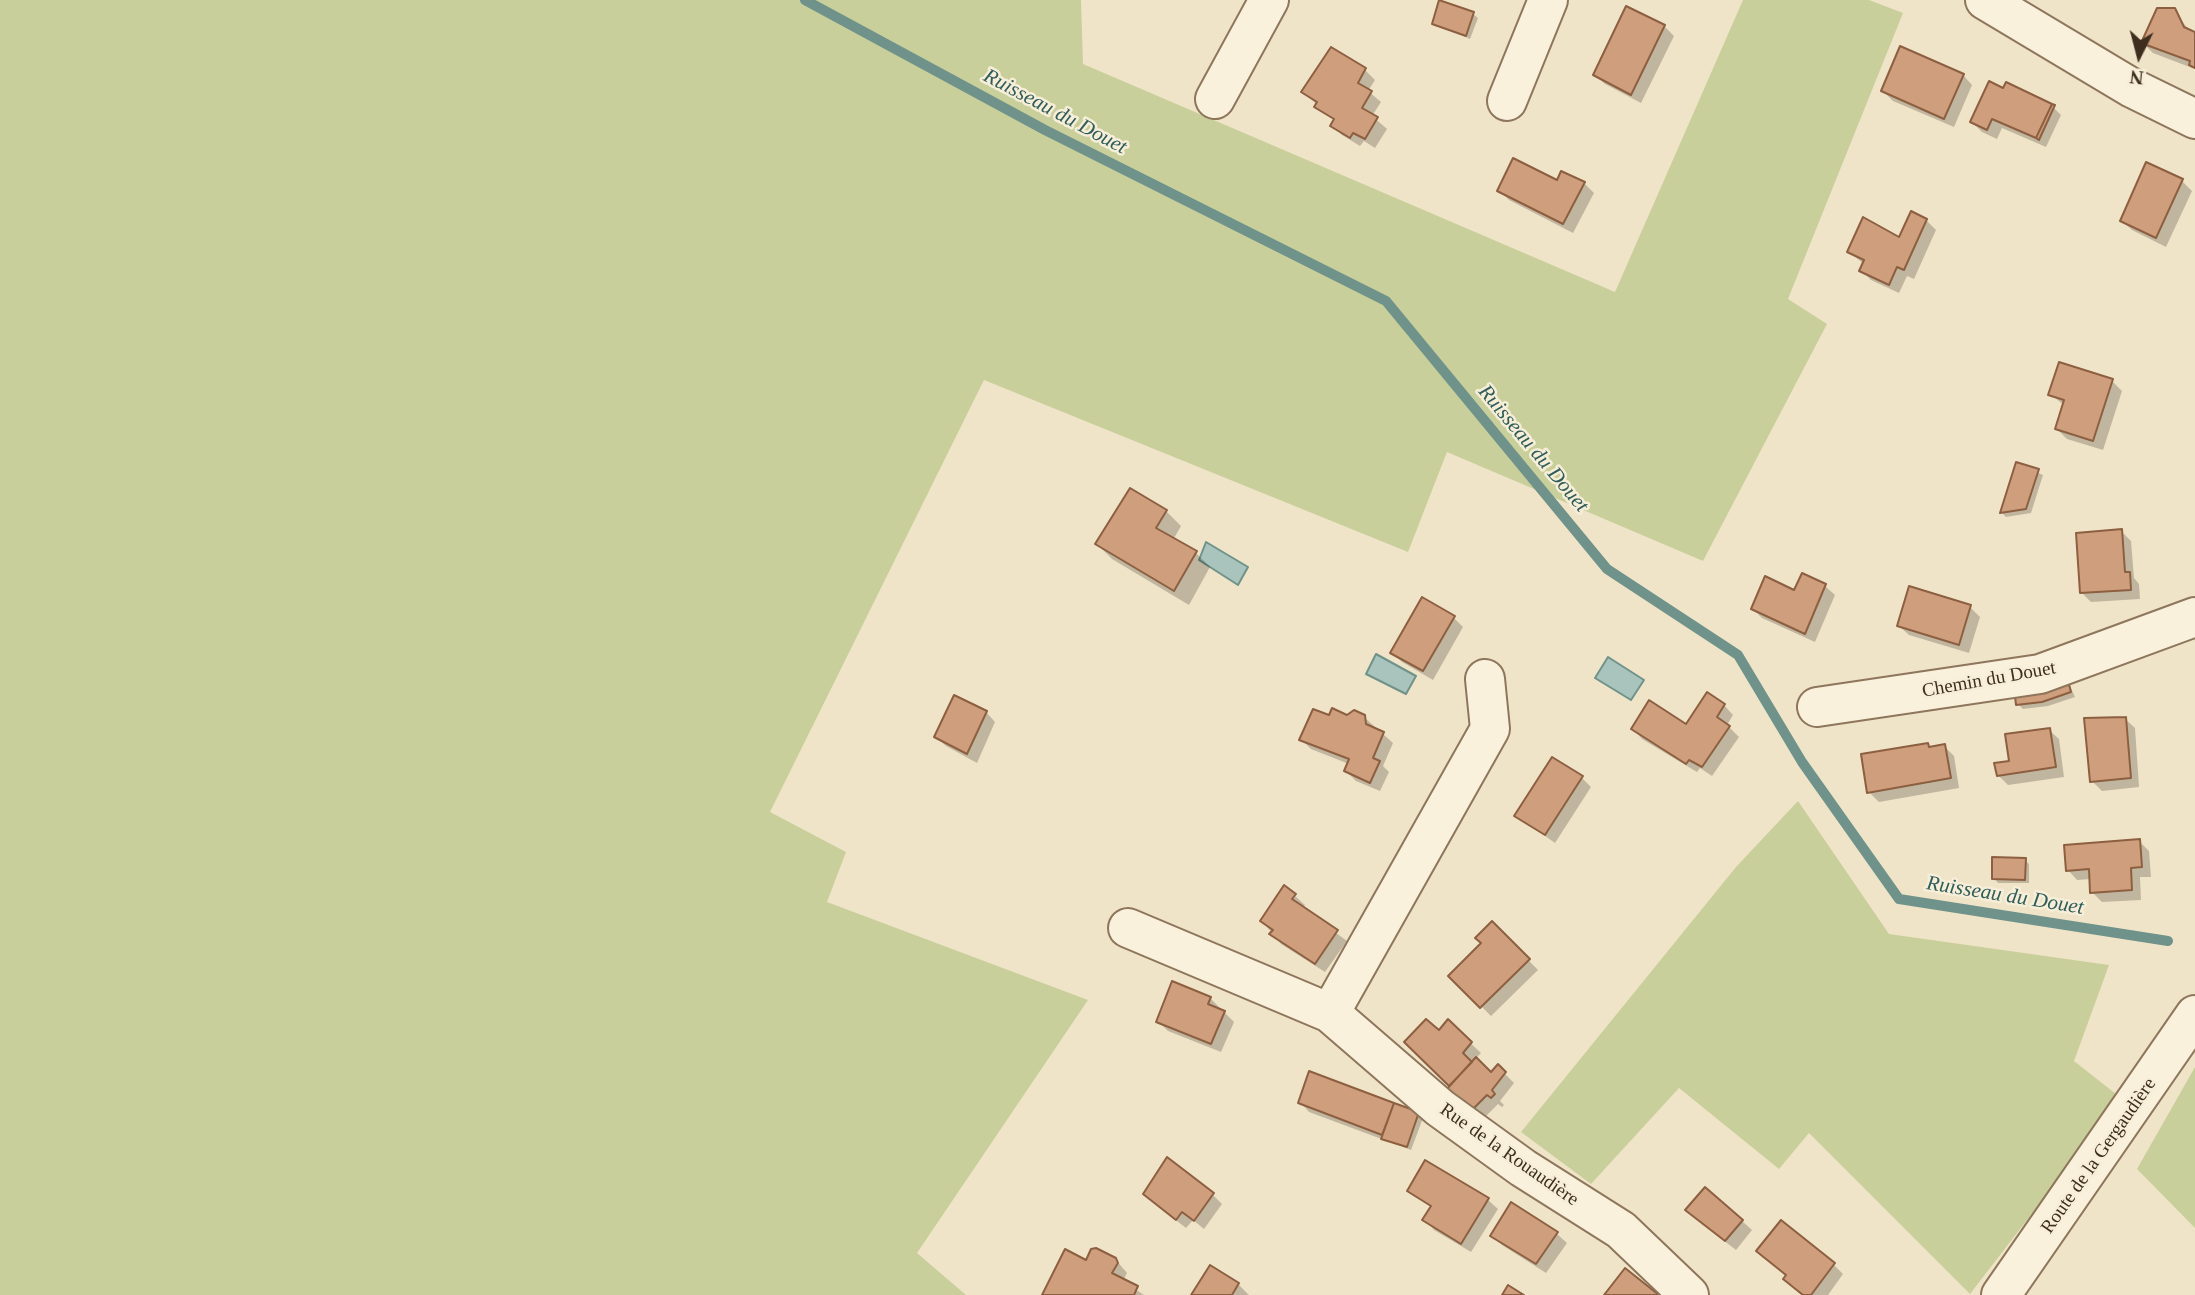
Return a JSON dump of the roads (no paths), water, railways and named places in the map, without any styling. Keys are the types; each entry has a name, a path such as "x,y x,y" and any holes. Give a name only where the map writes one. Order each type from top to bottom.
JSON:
{"street":[{"path":"1216,99 1269,0"},
{"path":"1507,101 1548,0"},
{"path":"1985,0 2132,88 2195,119"},
{"name":"Chemin du Douet","path":"1817,707 2040,674 2195,617"},
{"path":"1330,1013 1490,729 1485,679"},
{"name":"Rue de la Rouaudière","path":"1128,928 1330,1013 1440,1108 1523,1168 1620,1230 1689,1295"},
{"name":"Route de la Gergaudière","path":"2001,1295 2195,1015"}],"water":[{"path":"1206,542 1248,567 1238,585 1199,560"},
{"path":"1376,654 1416,676 1406,694 1366,674"},
{"path":"1608,657 1644,680 1631,700 1595,678"}],"waterway":[{"name":"Ruisseau du Douet","path":"805,0 1045,130 1386,301 1607,569 1738,655 1802,762 1899,899 2168,941"}]}
